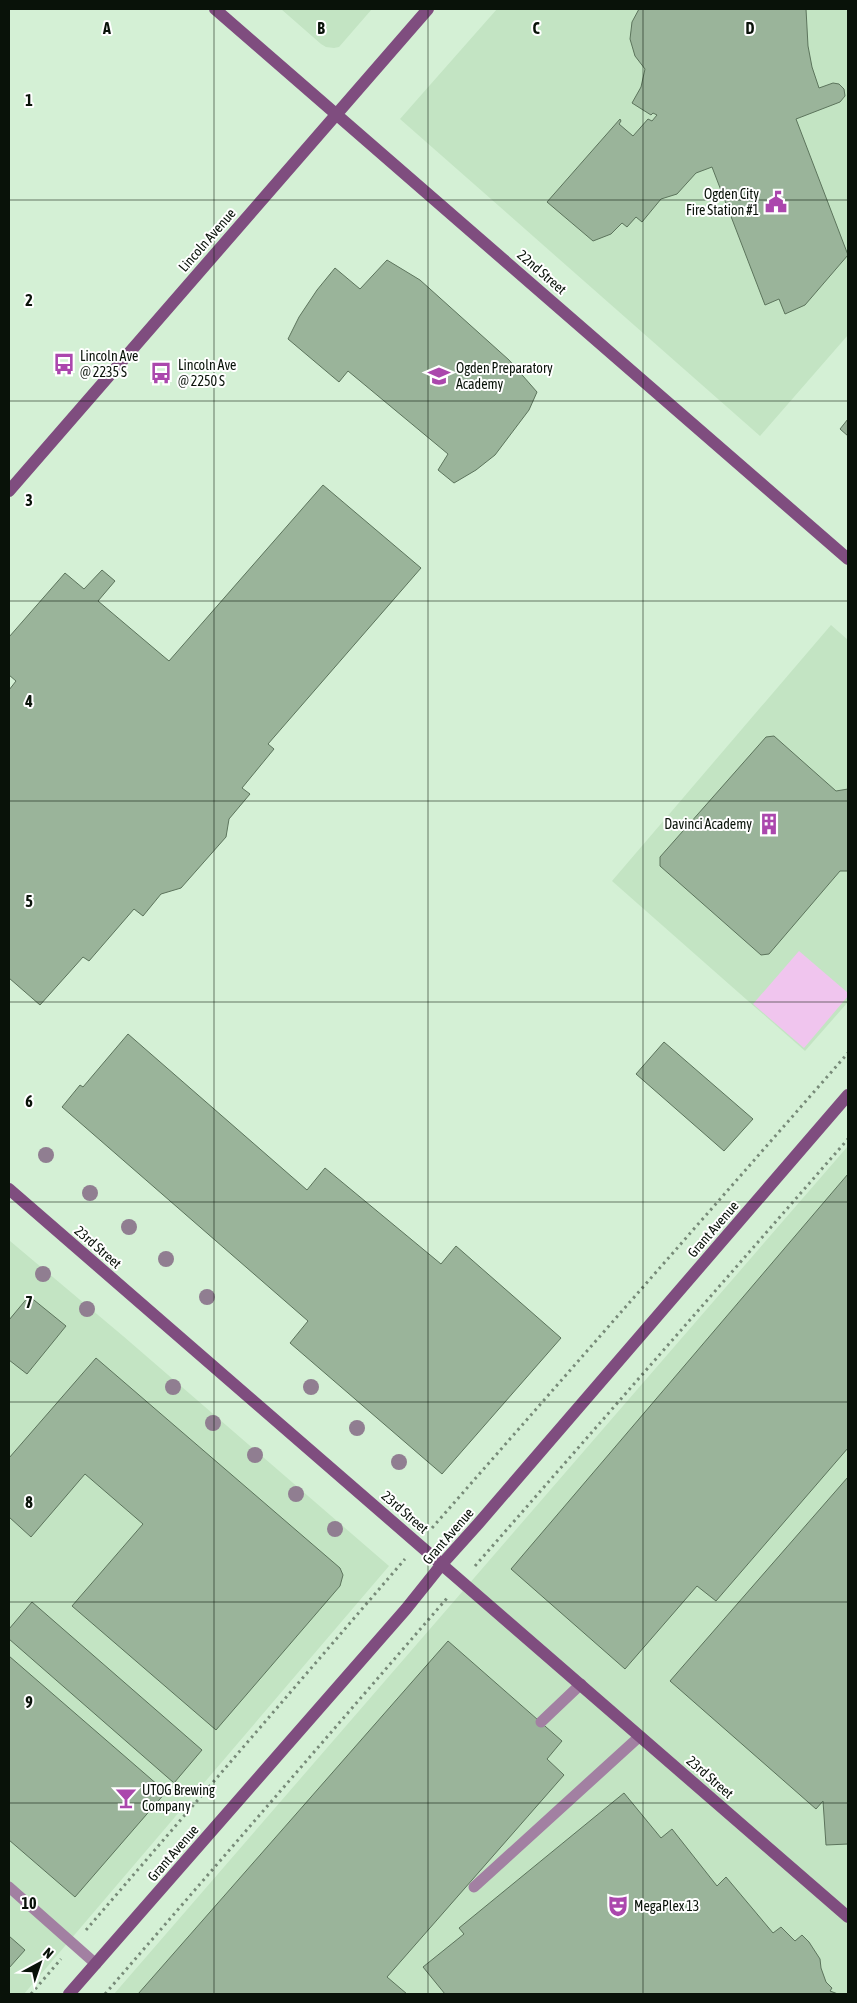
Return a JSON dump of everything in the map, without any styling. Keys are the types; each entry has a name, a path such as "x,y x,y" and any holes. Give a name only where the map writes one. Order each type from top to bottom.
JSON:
{"street":[{"name":"22nd Street","path":"215,9 848,559"},
{"name":"Lincoln Avenue","path":"9,492 428,9"},
{"name":"Grant Avenue","path":"69,1994 400,1617 442,1564 848,1095"},
{"name":"23rd Street","path":"9,1189 848,1917"}],"lane":[{"path":"541,1722 580,1684"},
{"path":"474,1887 640,1736"},
{"path":"9,1888 96,1964"}],"path":[{"path":"31,1994 418,1544 848,1052"}],"shaded area":[{"path":"281,9 372,9 339,47 334,48 321,44"},
{"path":"497,9 848,9 848,335 760,436 400,119"},
{"path":"831,625 848,640 848,1002 805,1051 612,881"},
{"path":"799,951 848,993 848,996 804,1048 753,1004"},
{"path":"848,1146 848,1994 114,1994"},
{"path":"10,1241 389,1566 24,1994 9,1994"}],"building":[{"path":"639,9 806,9 808,46 819,88 833,83 839,84 844,89 845,96 840,102 796,119 848,255 805,305 785,314 779,299 765,305 712,167 696,173 677,194 661,199 642,222 636,217 627,227 622,223 611,234 593,241 547,202 620,119 619,124 633,136 648,119 652,121 657,115 653,113 651,115 632,103 641,87 645,69 635,56 630,39 632,22"},
{"name":"Ogden Preparatory Academy","path":"387,260 420,280 509,360 537,392 529,410 495,455 476,470 454,483 438,470 448,454 348,371 339,382 288,339 299,317 335,268 360,289"},
{"path":"848,419 848,436 840,429"},
{"path":"323,485 421,568 268,744 274,749 242,788 250,794 229,819 226,837 181,888 161,894 143,916 134,909 89,961 83,957 40,1005 9,978 9,690 16,681 9,675 9,637 65,573 84,589 102,570 115,581 98,601 169,661"},
{"name":"Davinci Academy","path":"774,736 836,791 848,789 848,871 840,871 769,954 761,955 660,866 660,857 766,737"},
{"path":"128,1034 307,1190 325,1168 441,1264 456,1246 561,1338 442,1474 290,1343 308,1321 62,1107 80,1085 83,1087"},
{"path":"664,1042 753,1119 724,1151 636,1074"},
{"path":"848,1174 848,1448 716,1601 697,1586 625,1669 511,1569"},
{"path":"29,1296 66,1326 27,1374 9,1360 9,1320"},
{"path":"96,1358 340,1568 343,1575 340,1586 216,1730 72,1606 143,1524 85,1474 31,1537 9,1517 9,1458"},
{"path":"848,1477 848,1844 826,1845 823,1801 816,1809 670,1681"},
{"path":"32,1602 202,1750 174,1783 9,1639 9,1629"},
{"path":"448,1641 562,1741 547,1759 564,1775 387,1977 407,1994 138,1994"},
{"path":"9,1656 166,1792 75,1897 9,1840"},
{"name":"MegaPlex 13","path":"624,1793 661,1838 672,1829 717,1886 726,1877 773,1933 781,1927 795,1941 802,1935 820,1959 826,1982 832,1988 830,1991 838,1994 445,1994 423,1967 464,1934 459,1928"},
{"path":"9,1936 25,1950 9,1968"}],"place":[{"name":"Ogden City Fire Station #1","path":"776,202"},
{"name":"Lincoln Ave @ 2235 S","path":"64,364"},
{"name":"Lincoln Ave @ 2250 S","path":"161,373"},
{"name":"Ogden Preparatory Academy","path":"439,376"},
{"name":"Davinci Academy","path":"769,824"},
{"name":"UTOG Brewing Company","path":"126,1798"},
{"name":"MegaPlex 13","path":"618,1906"}]}
